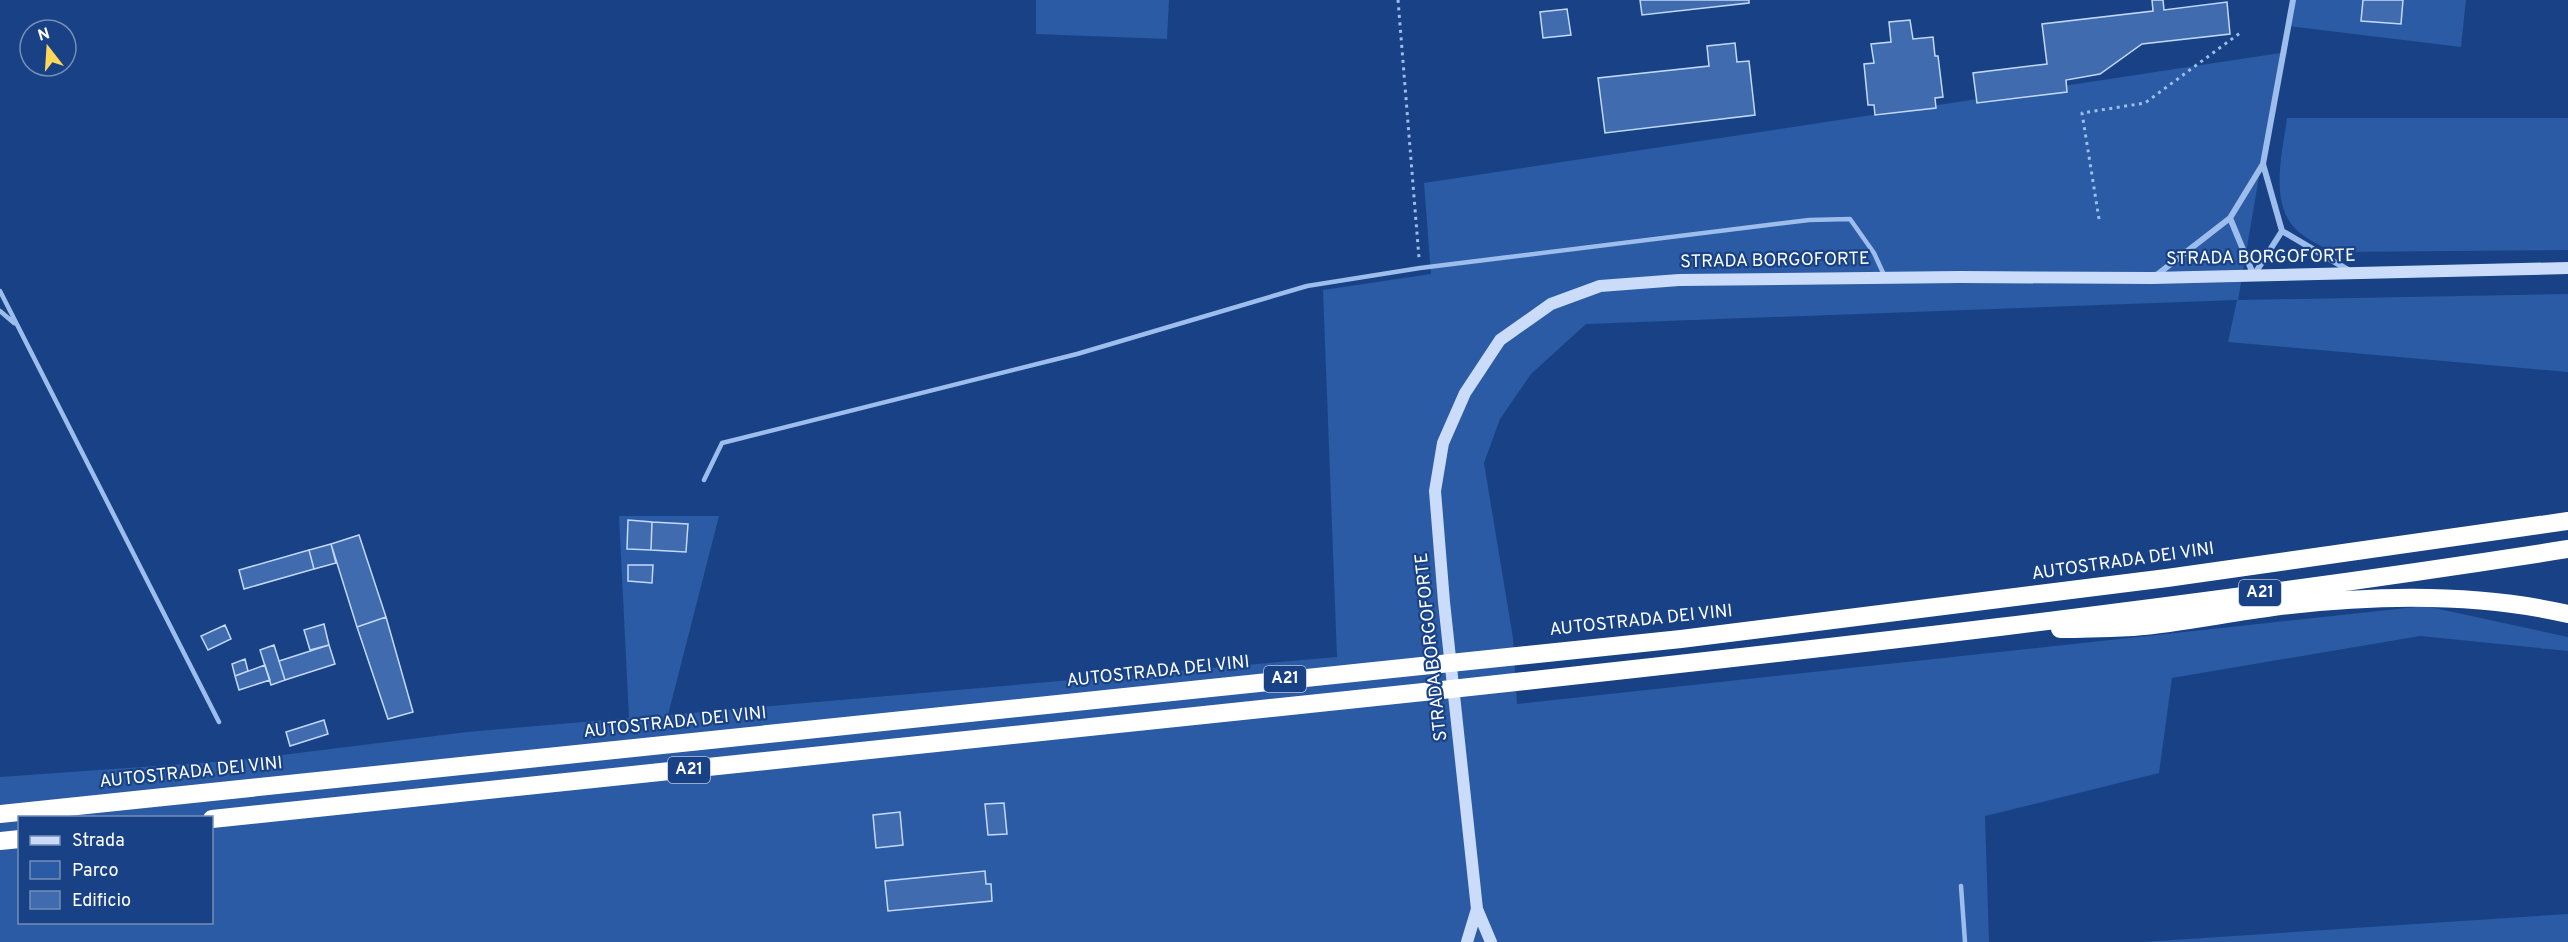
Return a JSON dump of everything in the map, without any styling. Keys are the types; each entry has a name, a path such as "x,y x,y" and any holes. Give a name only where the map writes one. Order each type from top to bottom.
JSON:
{"highway":[{"name":"AUTOSTRADA DEI VINI","path":"0,814 1693,637 2143,581 2568,521"},
{"name":"A21","path":"213,819 1167,721 1951,634 2568,549"},
{"path":"1951,634 2135,627 2275,607 2361,600 2482,600 2533,606 2568,614"},
{"path":"0,841 18,839"}],"main road":[{"name":"STRADA BORGOFORTE","path":"1477,909 1444,602 1435,491 1443,443 1465,393 1500,340 1551,304 1600,286 1679,280 1885,277 2152,278 2568,268"},
{"path":"1467,942 1477,909"},
{"path":"1477,909 1491,942"}],"street":[{"path":"2152,278 2230,218 2263,164 2293,0"},
{"path":"2263,164 2282,231 2354,273"},
{"path":"2230,218 2254,276"},
{"path":"2254,276 2282,231"}],"lane":[{"path":"704,480 722,443 1077,354 1307,286 1420,268 1809,220 1850,219 1874,253 1885,277"},
{"path":"0,291 219,722"},
{"path":"0,311 17,325"},
{"path":"1961,886 1965,942"}],"path":[{"path":"1398,0 1420,268"},
{"path":"2099,219 2082,113 2145,103 2240,33"}],"green space":[{"path":"1036,0 1169,0 1167,39 1036,34"},
{"path":"2294,0 2466,0 2461,47 2288,26"},
{"path":"2287,52 2269,118 2238,300 2568,294 2568,372 2228,342 2237,300 1586,324 1531,374 1500,419 1484,463 1513,638 1517,704 2425,606 2568,637 2568,651 2420,636 2172,678 2159,773 1985,816 1989,942 0,942 0,777 241,760 467,732 629,718 619,516 719,516 668,715 1337,657 1323,290 1431,274 1424,183"},
{"path":"2287,118 2568,118 2568,250 2333,252 2297,230 2283,208 2280,169"},
{"path":"2568,914 2568,942 2142,942"}],"building":[{"path":"1640,0 1749,0 1749,3 1642,15"},
{"path":"2152,0 2163,0 2164,10 2227,2 2230,34 2142,44 2100,74 2066,80 2067,92 1977,103 1973,73 2047,64 2042,24 2153,11"},
{"path":"2363,0 2403,0 2401,24 2361,21"},
{"path":"1567,9 1571,35 1543,38 1540,12"},
{"path":"1910,20 1913,39 1933,37 1935,56 1938,56 1943,97 1935,98 1936,108 1875,115 1874,105 1868,105 1864,64 1874,63 1871,44 1891,42 1889,22"},
{"path":"1735,43 1737,62 1749,61 1755,115 1605,133 1598,78 1709,66 1707,46"},
{"path":"628,520 652,522 651,550 627,549"},
{"path":"652,522 688,524 686,552 651,550"},
{"path":"359,535 386,617 357,627 331,544"},
{"path":"331,544 336,563 314,569 309,550"},
{"path":"309,550 314,569 244,589 239,570"},
{"path":"628,565 653,565 652,583 628,581"},
{"path":"386,617 413,712 388,719 357,627"},
{"path":"324,624 329,645 310,650 304,630"},
{"path":"225,625 231,639 208,650 201,636"},
{"path":"274,645 285,680 271,685 260,650"},
{"path":"329,645 335,664 285,680 279,661"},
{"path":"245,659 248,671 235,676 232,664"},
{"path":"265,665 270,680 239,690 235,676"},
{"path":"324,720 328,734 290,746 286,732"},
{"path":"1004,803 1007,834 988,835 985,804"},
{"path":"900,812 903,845 876,848 873,815"},
{"path":"985,871 986,884 991,884 992,901 888,911 885,881"}]}
